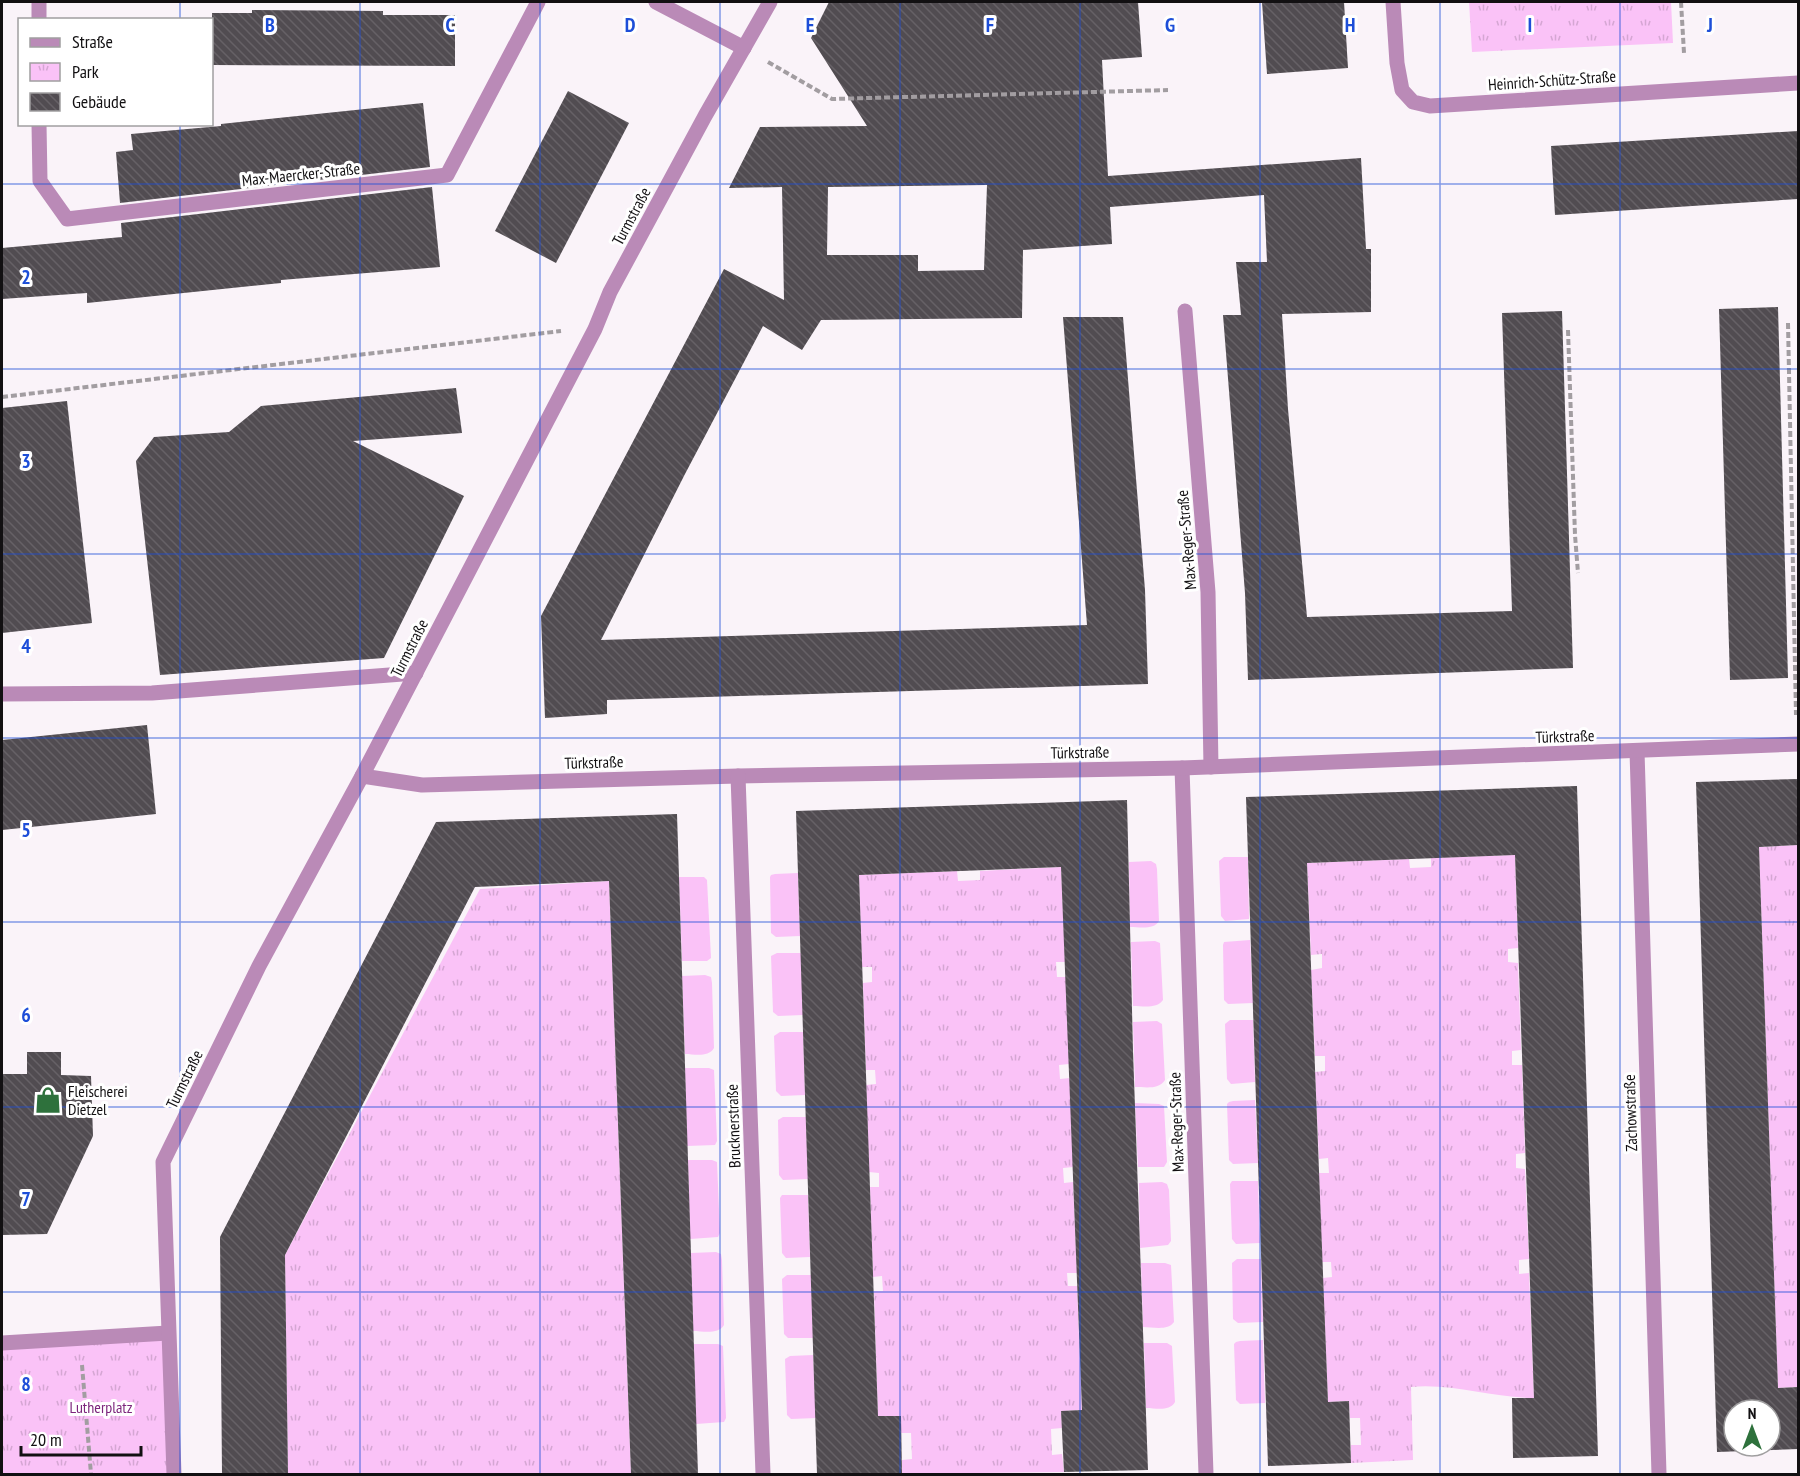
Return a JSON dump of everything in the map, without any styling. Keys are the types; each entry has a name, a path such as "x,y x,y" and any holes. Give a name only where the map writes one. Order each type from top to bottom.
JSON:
{"street":[{"path":"39,2 39,18"},
{"name":"Max-Maercker-Straße","path":"39,126 40,182 67,219 447,176 538,2"},
{"path":"656,2 744,48"},
{"name":"Turmstraße","path":"168,1333 163,1162 259,966 416,673 595,329 610,292 705,116 770,2"},
{"name":"Heinrich-Schütz-Straße","path":"1394,2 1397,63 1402,90 1413,102 1430,106 1798,83"},
{"name":"Max-Reger-Straße","path":"1185,311 1208,592 1211,767"},
{"path":"2,694 152,693 416,673"},
{"name":"Türkstraße","path":"362,776 422,785 738,776 1182,768 1798,744"},
{"name":"Zachowstraße","path":"1637,751 1659,1474"},
{"name":"Max-Reger-Straße","path":"1182,768 1206,1474"},
{"name":"Brucknerstraße","path":"738,776 764,1474"},
{"path":"2,1343 168,1333 174,1474"}],"path":[{"path":"1681,2 1684,53"},
{"path":"744,48 832,99 1168,90"},
{"path":"1788,323 1798,744"},
{"path":"2,397 561,331 595,329"},
{"path":"1568,330 1578,573"},
{"path":"80,1340 91,1474"}],"green space":[{"path":"1469,2 1671,2 1673,43 1472,52"},
{"path":"1798,845 1798,1387 1778,1388 1759,847"},
{"path":"1515,855 1518,948 1508,949 1508,962 1518,963 1521,1050 1512,1051 1512,1065 1522,1065 1525,1153 1516,1154 1516,1168 1525,1169 1529,1259 1519,1260 1519,1274 1529,1273 1534,1398 1442,1387 1411,1387 1413,1460 1351,1463 1351,1445 1361,1445 1360,1418 1350,1418 1349,1401 1328,1402 1323,1278 1332,1277 1331,1262 1322,1262 1319,1173 1329,1173 1328,1158 1319,1159 1315,1072 1325,1071 1325,1056 1315,1056 1311,970 1322,968 1322,954 1311,955 1307,863 1409,859 1410,868 1431,867 1431,858"},
{"path":"1224,857 1248,857 1249,919 1225,921 1221,916 1219,861"},
{"path":"1151,861 1156,864 1157,869 1159,921 1150,927 1130,927 1129,862"},
{"path":"1061,867 1065,962 1056,962 1057,977 1066,977 1069,1064 1059,1065 1060,1079 1070,1078 1073,1167 1063,1168 1064,1183 1073,1182 1077,1273 1067,1273 1068,1286 1077,1286 1082,1410 1061,1411 1062,1428 1051,1429 1052,1455 1062,1454 1064,1472 902,1474 902,1460 912,1459 911,1433 901,1433 900,1416 878,1416 874,1291 883,1291 882,1276 873,1277 870,1187 879,1187 879,1173 869,1172 866,1085 876,1084 875,1070 866,1070 863,983 872,982 872,967 862,967 859,875 957,871 958,881 980,880 980,871"},
{"path":"798,873 800,936 776,937 771,933 770,877 775,874"},
{"path":"679,877 704,877 707,880 711,958 707,961 682,961"},
{"path":"609,881 631,1474 288,1474 285,1255 480,889"},
{"path":"1250,940 1253,1003 1228,1004 1224,1000 1224,942"},
{"path":"1155,941 1160,943 1163,1000 1154,1006 1133,1006 1131,942"},
{"path":"777,953 801,953 803,1015 778,1016 773,1012 771,956"},
{"path":"682,976 711,977 712,983 714,1048 705,1054 685,1054"},
{"path":"1230,1020 1253,1020 1255,1082 1231,1084 1227,1079 1225,1024"},
{"path":"1157,1021 1162,1024 1165,1080 1156,1087 1135,1087 1133,1022"},
{"path":"780,1032 803,1032 805,1095 781,1096 776,1091 774,1036"},
{"path":"685,1068 714,1070 717,1141 715,1145 687,1146"},
{"path":"1255,1100 1258,1163 1233,1164 1229,1160 1227,1104 1233,1101"},
{"path":"1135,1103 1164,1106 1167,1162 1164,1167 1138,1167"},
{"path":"783,1117 806,1117 808,1179 783,1180 779,1175 778,1120"},
{"path":"688,1160 717,1162 720,1233 718,1237 690,1239"},
{"path":"1232,1181 1258,1181 1260,1243 1236,1244 1232,1239 1230,1184"},
{"path":"1162,1182 1167,1184 1169,1190 1171,1241 1168,1245 1140,1248 1139,1183"},
{"path":"782,1195 808,1195 810,1257 786,1258 782,1253 780,1198"},
{"path":"716,1252 721,1254 722,1260 724,1325 714,1331 693,1331 691,1253"},
{"path":"1237,1259 1261,1259 1263,1322 1238,1323 1233,1319 1232,1263"},
{"path":"1141,1263 1171,1265 1174,1322 1168,1327 1143,1327"},
{"path":"787,1275 811,1275 813,1338 788,1338 784,1334 782,1279"},
{"name":"Lutherplatz","path":"168,1333 174,1474 2,1474 2,1343"},
{"path":"1263,1340 1265,1403 1240,1404 1236,1400 1234,1344 1240,1341"},
{"path":"1144,1343 1167,1343 1172,1346 1175,1402 1169,1407 1146,1408"},
{"path":"694,1344 723,1346 726,1418 724,1422 696,1424"},
{"path":"813,1355 816,1418 791,1419 787,1415 785,1359 790,1356"}],"building":[{"path":"829,2 1138,2 1142,57 1102,60 1108,176 1361,158 1366,249 1371,249 1371,312 1282,314 1288,409 1307,617 1512,611 1502,313 1562,311 1573,668 1248,680 1245,593 1223,315 1241,315 1236,262 1267,262 1264,195 1110,207 1112,244 1023,250 1022,318 821,320 802,350 763,326 601,640 1087,625 1063,317 1123,317 1145,590 1148,684 607,700 607,714 545,718 541,616 724,269 784,300 782,187 729,188 760,127 867,126 811,38","holes":["987,185 984,270 918,271 918,255 827,255 828,187"]},
{"path":"1262,2 1344,2 1348,68 1267,74"},
{"path":"252,10 383,11 383,15 455,15 455,66 213,65 212,13 252,13"},
{"path":"568,91 629,123 556,263 495,231"},
{"path":"423,103 430,167 120,203 116,152 133,150 131,134"},
{"path":"1798,131 1798,199 1555,215 1551,146"},
{"path":"432,187 440,267 281,280 281,283 87,303 87,293 2,299 2,248 122,237 121,223"},
{"path":"1778,307 1788,678 1730,680 1719,309"},
{"path":"456,388 462,433 353,441 464,496 384,658 160,675 136,461 154,437 229,432 261,406"},
{"path":"67,401 92,623 2,633 2,408"},
{"path":"147,725 156,814 2,830 2,740"},
{"path":"1798,779 1798,845 1759,847 1778,1388 1798,1387 1798,1449 1782,1450 1782,1398 1722,1398 1722,1452 1717,1452 1696,782"},
{"path":"1577,786 1598,1456 1513,1458 1512,1398 1534,1398 1515,855 1307,863 1328,1402 1349,1401 1351,1463 1268,1466 1246,797"},
{"path":"1127,800 1133,1051 1148,1470 1064,1472 1061,1411 1082,1410 1061,867 859,875 878,1416 901,1416 902,1474 817,1474 796,811"},
{"path":"677,814 698,1474 631,1474 609,881 475,887 285,1255 288,1474 222,1474 220,1237 436,822"},
{"path":"27,1052 61,1052 61,1075 91,1076 93,1136 47,1234 2,1235 2,1074 27,1074"}],"place":[{"name":"Fleischerei Dietzel","path":"48,1100"}]}
